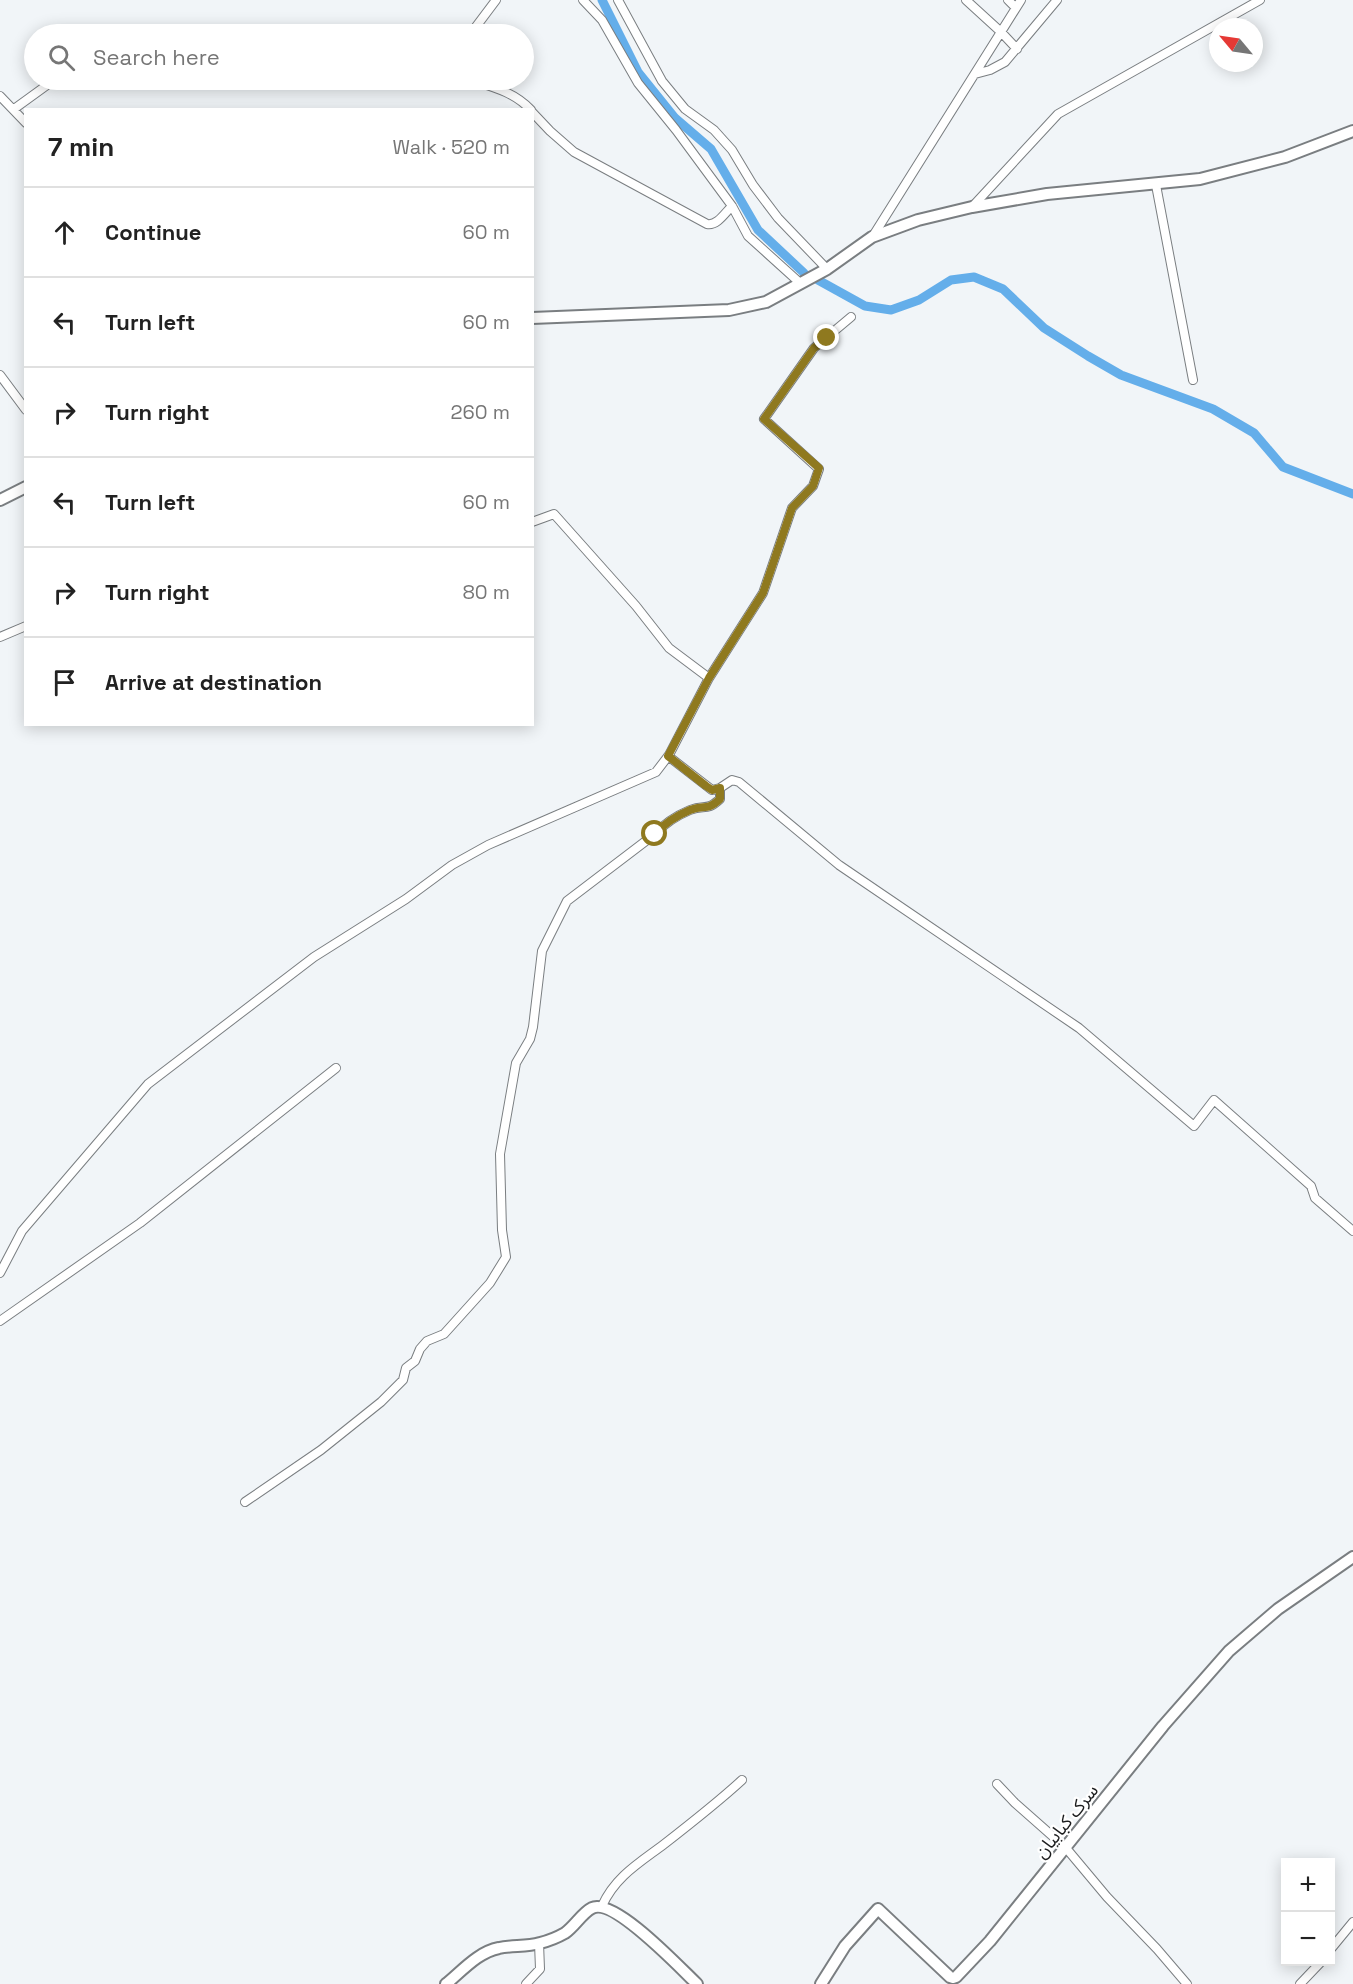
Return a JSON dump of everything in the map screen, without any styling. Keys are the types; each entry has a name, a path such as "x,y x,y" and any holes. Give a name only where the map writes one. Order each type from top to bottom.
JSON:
{"street":[{"path":"478,24 496,0"},
{"path":"583,0 602,20 638,83 732,206 748,236 800,283"},
{"path":"618,0 662,81 685,109 714,130 732,150 753,185 778,218 827,269"},
{"path":"966,0 1017,49"},
{"path":"1008,0 1016,8"},
{"path":"872,237 1021,0"},
{"path":"975,74 990,70 1005,62 1057,0"},
{"path":"972,207 1058,114 1260,0"},
{"path":"14,109 40,90"},
{"path":"505,90 529,108"},
{"path":"0,96 24,121"},
{"path":"534,113 574,152 706,224 715,223 732,206"},
{"path":"534,318 729,310 766,302 827,269 872,237 918,220 972,207 1047,194 1200,179 1285,157 1353,131"},
{"path":"1156,185 1193,380"},
{"path":"0,1273 22,1231 148,1084 314,957 406,898 452,865 488,845 656,772 668,756 709,678 763,593 792,508 813,486 819,468 764,419 814,348 851,316"},
{"path":"0,375 24,407"},
{"path":"0,500 24,488"},
{"path":"534,521 554,514 636,606 669,648 709,678"},
{"path":"0,637 24,627"},
{"path":"668,756 712,790 732,780 739,782 839,866 1079,1028 1194,1126 1214,1100 1311,1186 1315,1198 1353,1231"},
{"path":"245,1502 321,1450 381,1402 403,1380 406,1368 415,1361 420,1349 427,1341 444,1334 490,1283 506,1257 502,1230 500,1154 516,1063 530,1039 533,1027 542,951 567,901 655,834 663,825 692,809 711,807 720,799 720,788"},
{"path":"0,1321 140,1223 336,1068"},
{"name":"سرک کبابیان","path":"821,1984 845,1946 878,1909 950,1977 956,1977 990,1941 1163,1726 1229,1651 1278,1609 1353,1557"},
{"path":"602,1906 609,1891 624,1875 724,1797 742,1780"},
{"path":"997,1784 1066,1848 1107,1897 1187,1984"},
{"path":"446,1984 489,1950 539,1943 565,1933 593,1907 602,1906 648,1935 697,1984"},
{"path":"1335,1944 1353,1922"},
{"path":"526,1984 540,1969 539,1943"},
{"path":"1300,1984 1317,1966"}],"waterway":[{"path":"602,0 638,72 675,118 711,149 758,230 804,273"},
{"path":"818,280 865,306 891,310 919,300 951,280 974,277 1003,289 1044,328 1121,375 1213,409 1254,433 1283,467 1353,494"}],"route":[{"path":"655,834 663,825 692,809 711,807 720,799 720,788 712,790 668,756 709,678 763,593 792,508 813,486 819,468 764,419 814,348 827,338"}]}
